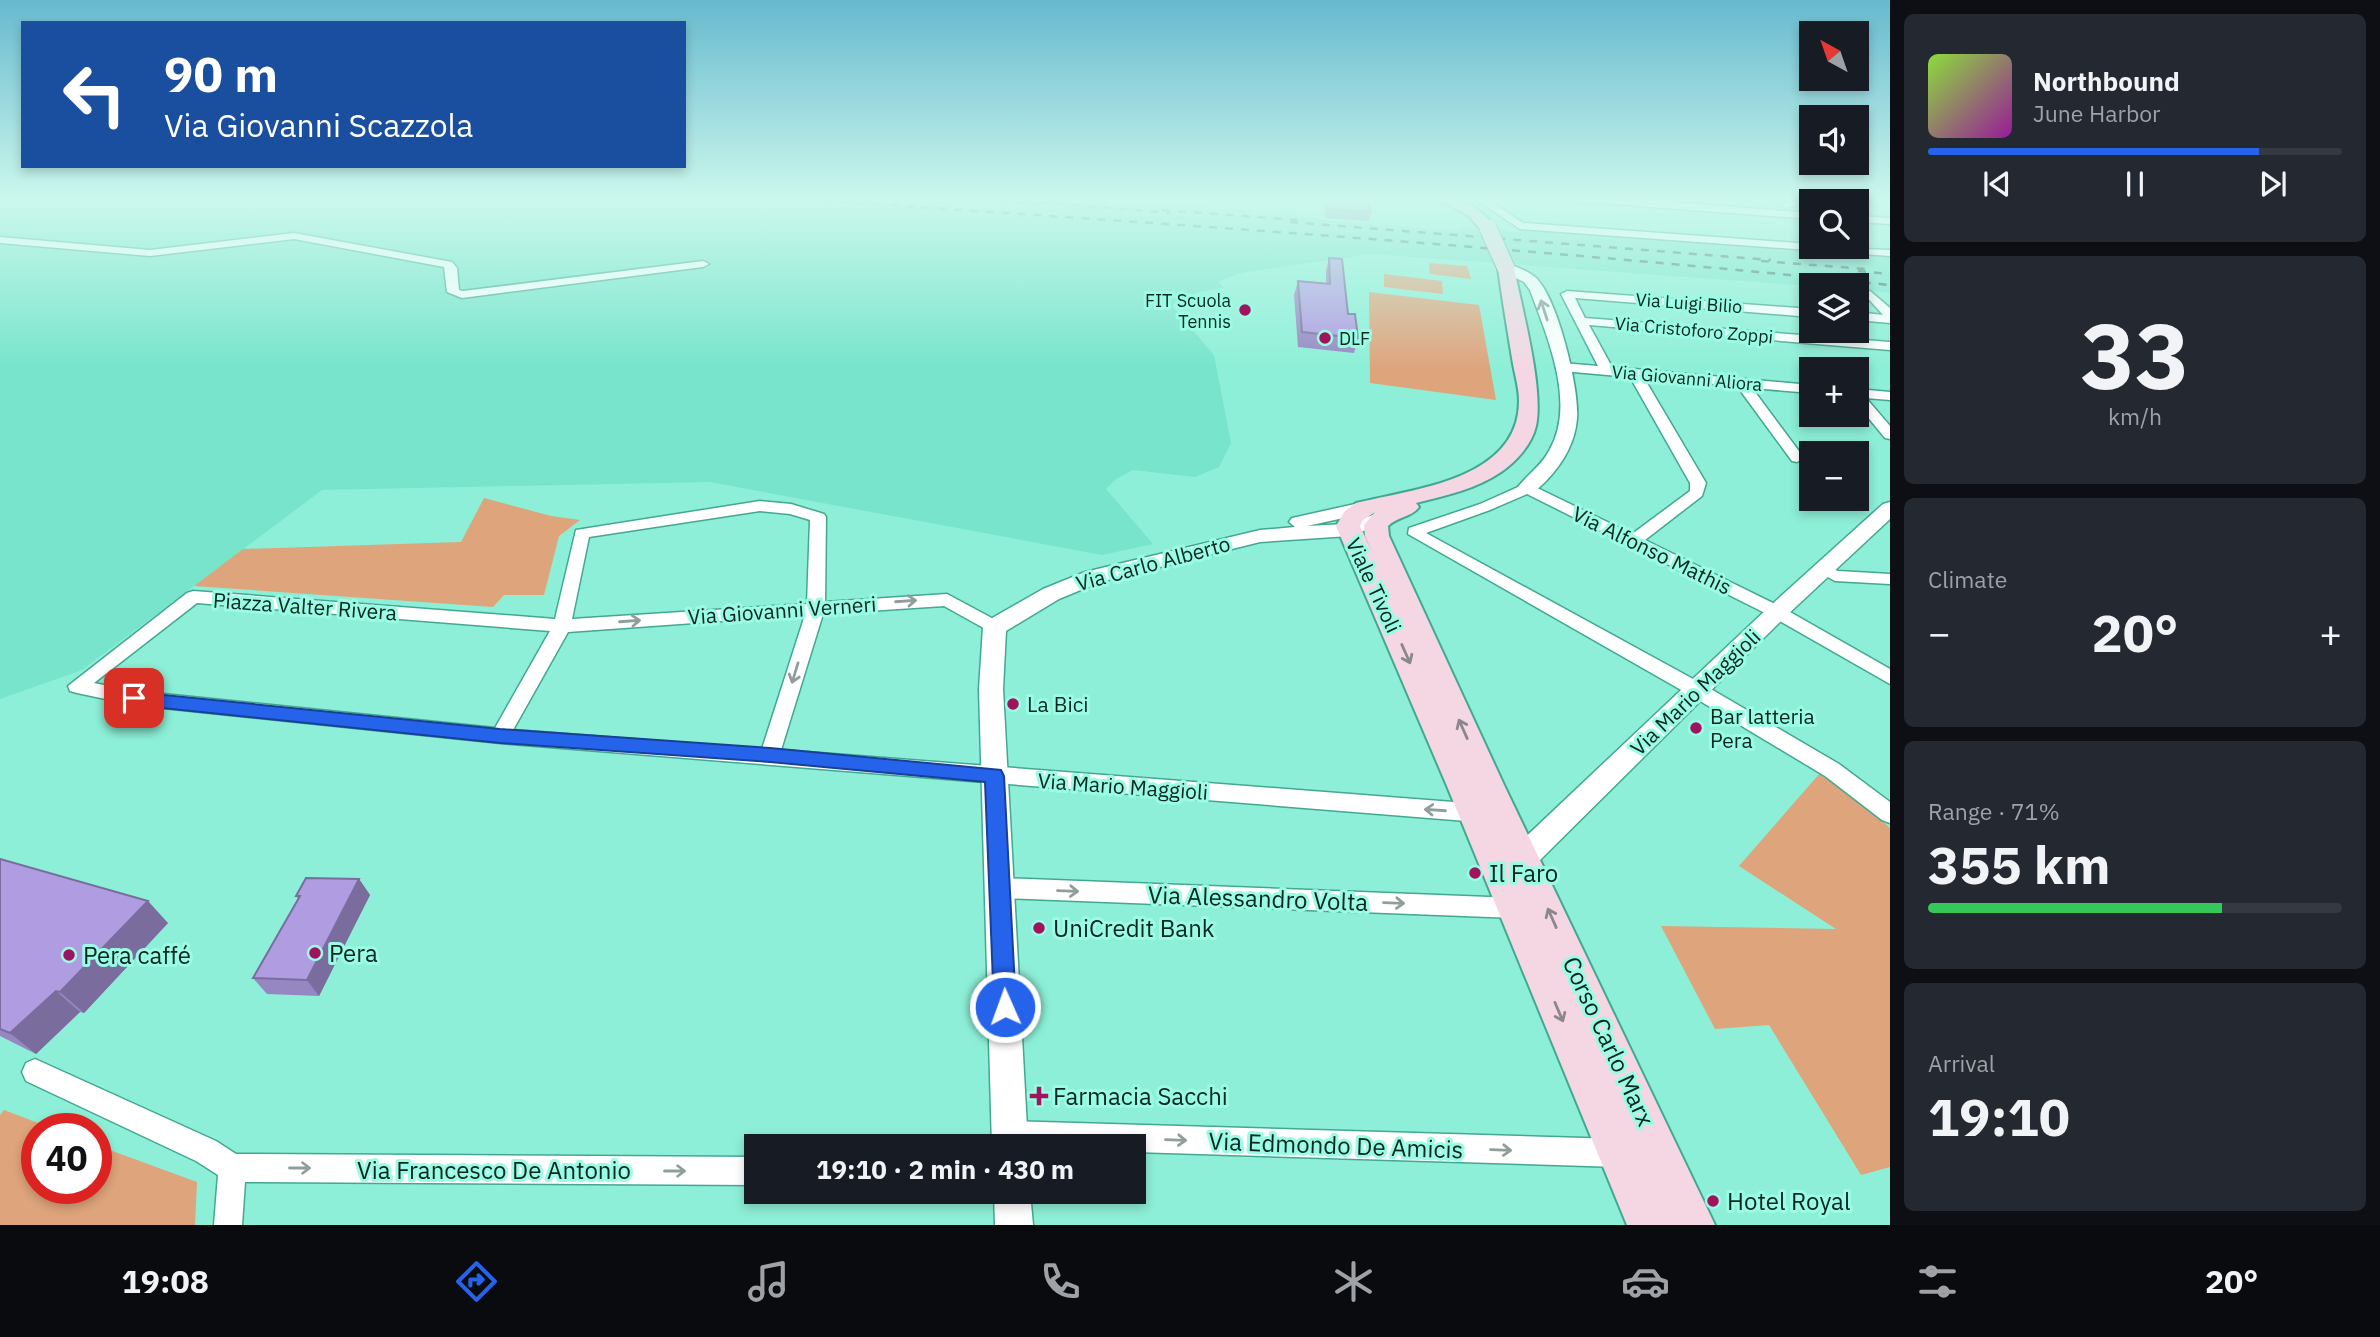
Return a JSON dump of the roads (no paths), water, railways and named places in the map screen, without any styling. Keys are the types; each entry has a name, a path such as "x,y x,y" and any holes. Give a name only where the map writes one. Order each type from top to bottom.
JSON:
{"main road":[{"name":"Viale Tivoli","path":"1365,519 1478,477 1506,459 1518,446 1527,428 1529,401 1506,268 1500,255"},
{"name":"Viale Tivoli","path":"1365,519 1365,560 1475,813 1509,858"},
{"name":"Viale Tivoli","path":"1365,519 1376,525 1377,536 1503,815 1509,858"},
{"name":"Corso Carlo Marx","path":"1509,858 1515,908 1649,1225"},
{"name":"Corso Carlo Marx","path":"1509,858 1661,1154 1693,1225"}],"street":[{"path":"404,255 448,264 452,268 453,292 462,295 703,264"},
{"path":"1506,268 1529,279 1535,286 1562,367 1568,401 1564,439 1552,462 1527,488 1485,507 1415,531 1697,690 1832,770 1890,814"},
{"name":"Via Luigi Bilio","path":"1582,321 1567,293 1799,312"},
{"path":"1870,294 1890,317"},
{"path":"1869,316 1890,317"},
{"path":"1582,321 1607,371"},
{"name":"Via Cristoforo Zoppi","path":"1582,321 1890,346"},
{"name":"Via Giovanni Aliora","path":"1562,367 1799,388"},
{"path":"1634,373 1698,483 1697,493 1634,540"},
{"path":"1742,384 1797,458"},
{"path":"1869,395 1890,396"},
{"path":"1869,410 1890,435"},
{"name":"Via Alfonso Mathis","path":"1527,488 1777,612 1887,674"},
{"path":"500,736 562,626 582,533 760,506 791,509 818,517 816,608 770,755"},
{"name":"Via Mario Maggioli","path":"1509,858 1697,690 1890,508"},
{"path":"1260,536 1311,533 1365,519"},
{"path":"1260,536 1291,524 1365,519"},
{"path":"1311,533 1343,538 1356,548 1365,560"},
{"name":"Via Carlo Alberto","path":"995,627 1073,583 1260,536"},
{"path":"1823,570 1835,576 1890,579"},
{"name":"Piazza Valter Rivera","path":"78,686 193,597 562,626"},
{"name":"Via Giovanni Verneri","path":"562,626 947,600 995,627"},
{"path":"995,627 991,688 1010,1134"},
{"name":"Via Mario Maggioli","path":"78,686 134,698 500,736 770,755 994,776 1503,815"},
{"name":"Via Alessandro Volta","path":"1000,888 1515,908"},
{"path":"35,1072 205,1151 232,1168 228,1225"},
{"name":"Via Edmondo De Amicis","path":"1146,1144 1661,1154"},
{"name":"Via Francesco De Antonio","path":"232,1168 744,1171"},
{"path":"1013,1204 1014,1225"}],"railway":[{"path":"1568,255 1890,285"},
{"path":"1710,255 1771,260"},
{"path":"1761,261 1866,269"},
{"path":"1858,271 1890,274"}],"place":[{"name":"FIT Scuola Tennis","path":"1245,310"},
{"name":"DLF","path":"1325,338"},
{"name":"La Bici","path":"1013,704"},
{"name":"Bar latteria Pera","path":"1696,728"},
{"name":"Il Faro","path":"1475,873"},
{"name":"UniCredit Bank","path":"1039,928"},
{"name":"Pera","path":"315,953"},
{"name":"Pera caffé","path":"69,955"},
{"name":"Farmacia Sacchi","path":"1039,1096"},
{"name":"Hotel Royal","path":"1713,1201"}]}
